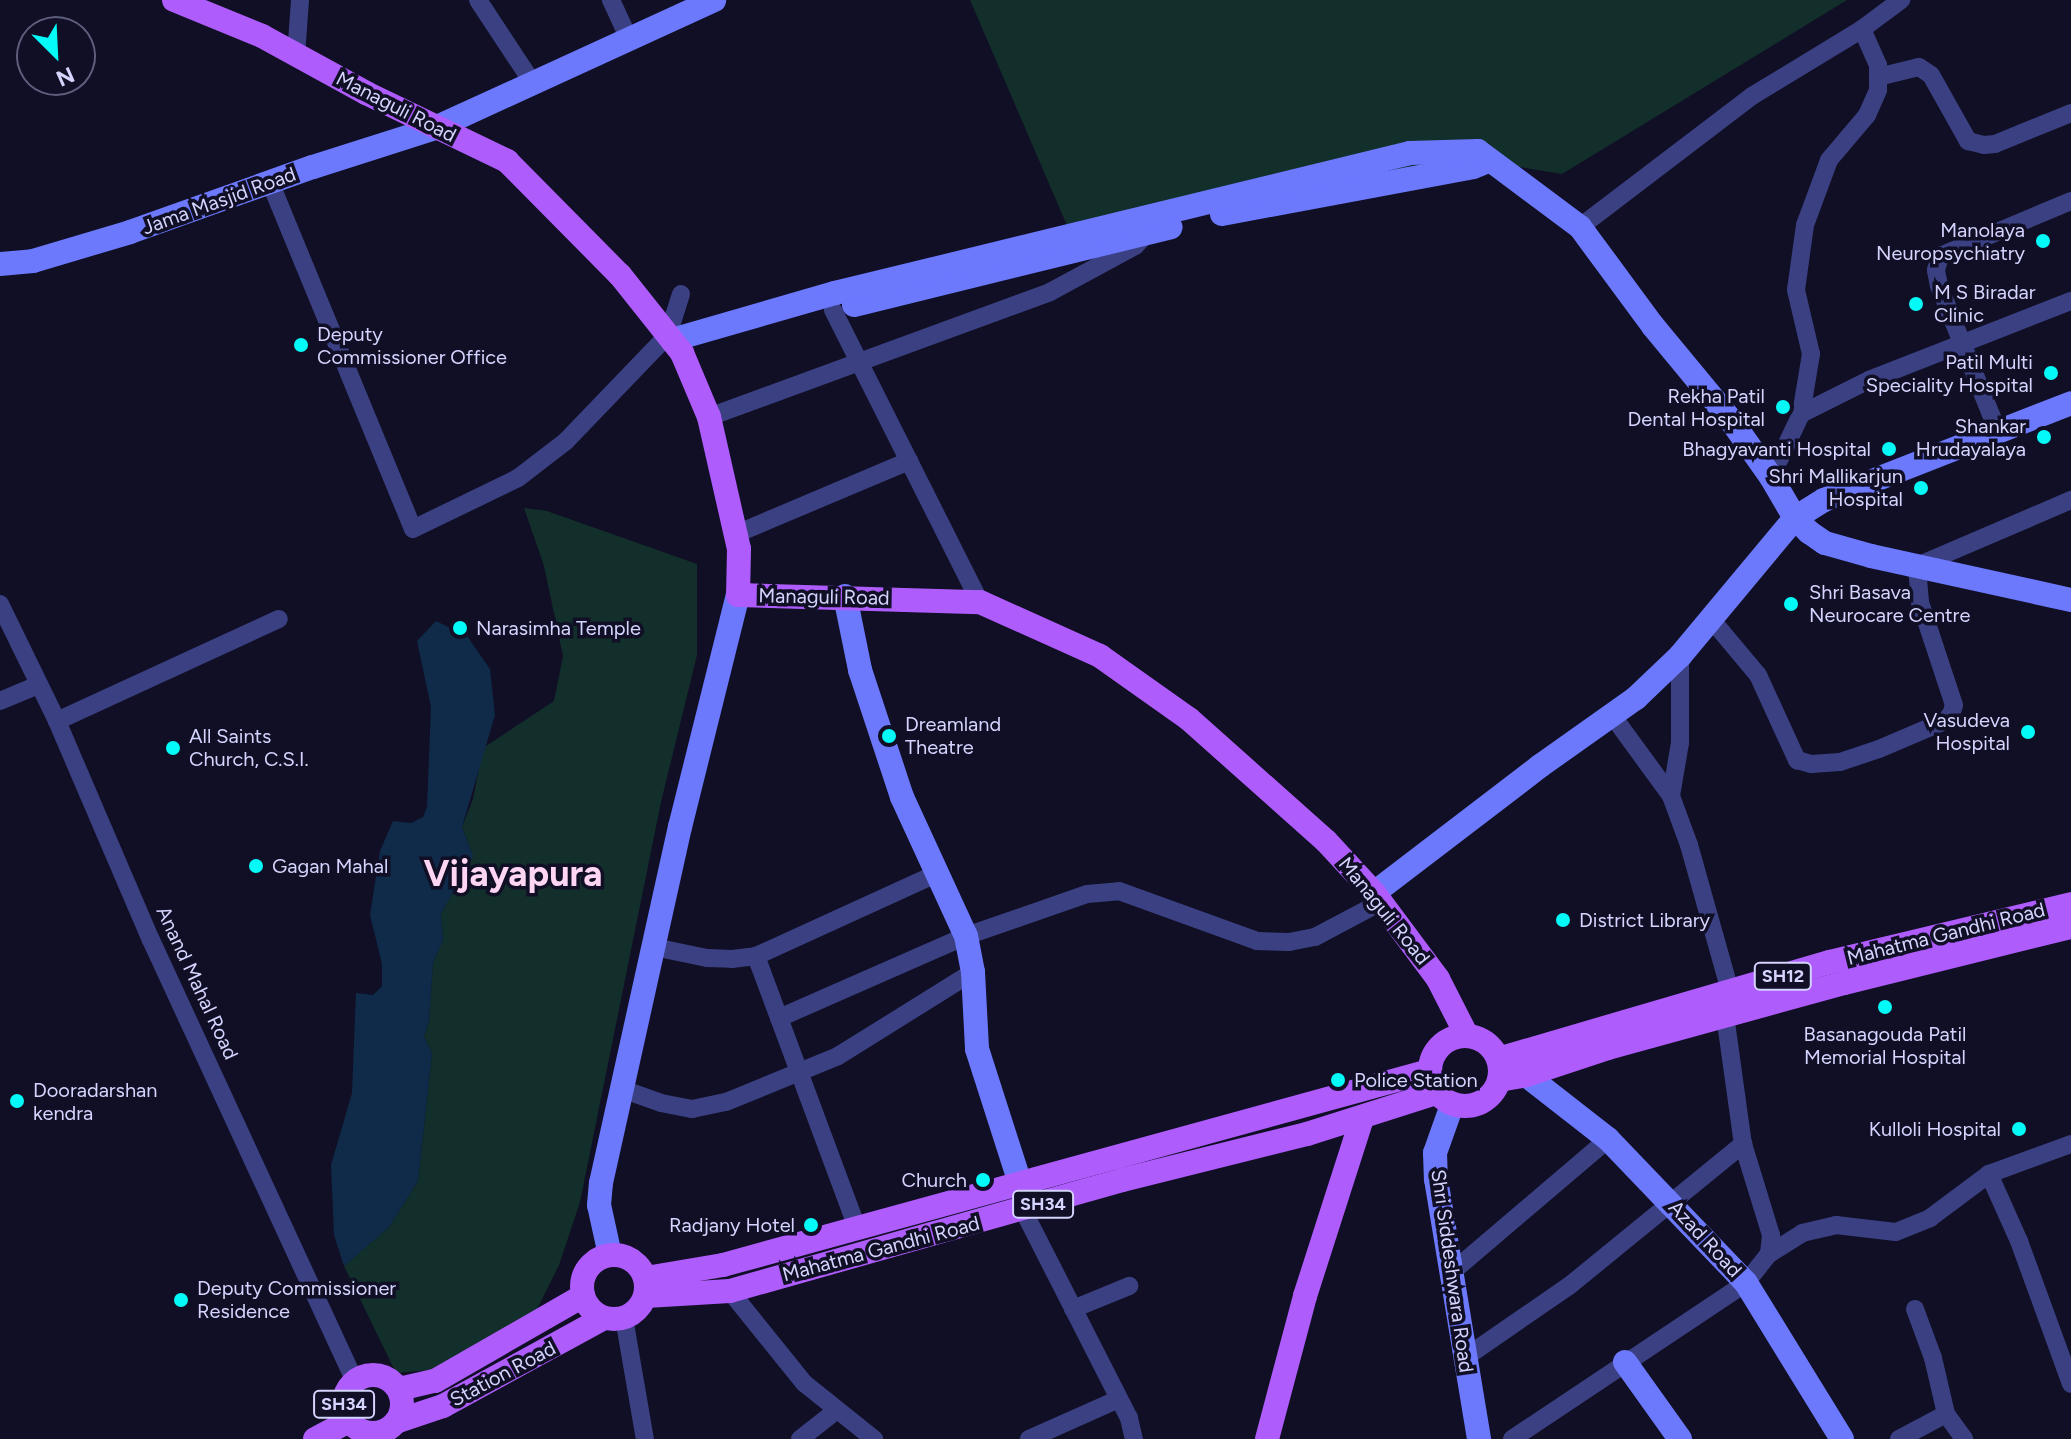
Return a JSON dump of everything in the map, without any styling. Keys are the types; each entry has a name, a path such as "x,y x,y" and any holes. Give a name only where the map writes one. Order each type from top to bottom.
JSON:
{"main road":[{"name":"Managuli Road","path":"174,0 262,36 435,128 507,161 620,275 674,343 709,417 736,534 738,595 980,602 1100,656 1189,719 1326,841 1378,898 1438,979 1467,1036"},
{"name":"Mahatma Gandhi Road","path":"1499,1069 1526,1075 1728,1003 1830,962 2071,904"},
{"name":"Mahatma Gandhi Road","path":"1499,1069 1728,1003 2071,927"},
{"path":"1439,1090 1440,1045 1453,1038 1467,1036 1491,1047 1499,1069"},
{"name":"SH34","path":"1439,1090 1462,1107 1481,1103 1495,1089 1499,1069"},
{"name":"Mahatma Gandhi Road","path":"646,1287 1020,1183 1439,1090"},
{"name":"Mahatma Gandhi Road","path":"646,1287 730,1291 1122,1180 1362,1118 1439,1090"},
{"path":"1267,1439 1305,1296 1362,1118"},
{"path":"614,1318 588,1306 583,1296 584,1274 590,1265 610,1255 633,1260 646,1287"},
{"name":"SH34","path":"614,1318 634,1314 646,1287"},
{"name":"Station Road","path":"399,1389 435,1381 583,1296"},
{"name":"Station Road","path":"398,1421 443,1406 614,1318"},
{"name":"SH34","path":"315,1439 359,1431 385,1431 398,1421 403,1405 399,1389 386,1377 370,1375 355,1381 346,1393 344,1407 359,1431"}],"street":[{"path":"296,56 300,0"},
{"path":"478,0 534,85"},
{"path":"611,0 629,39"},
{"name":"Jama Masjid Road","path":"0,264 33,261 116,236 435,128 714,0"},
{"path":"1580,227 1752,96 1862,29 1901,0"},
{"path":"1771,477 1801,414 1811,354 1796,290 1805,225 1829,160 1867,115 1878,90 1878,65 1862,29"},
{"path":"1878,77 1919,67 1931,75 1968,141 1984,145 1995,144 2071,113"},
{"path":"674,343 833,310 1410,153 1478,151 1580,227 1771,477 1795,518 1825,543 2071,600"},
{"path":"270,182 413,529 518,478 541,462 674,343 835,293 1151,223"},
{"path":"1998,432 1939,286 1936,270 1940,256 2071,201"},
{"path":"709,417 1067,284 1135,246 1151,223"},
{"path":"674,343 681,294"},
{"path":"1801,414 1960,342 2071,301"},
{"path":"833,310 980,602"},
{"path":"779,1018 966,936 1103,890 1119,891 1257,941 1289,942 1315,937 1378,898 1612,715 1680,656 1795,518 1824,500 2071,403"},
{"path":"736,534 909,461"},
{"path":"1917,566 2071,500"},
{"path":"1711,619 1758,675 1792,754 1811,764 1840,762 1879,749 1940,723 1951,715 1951,696 1920,602 1917,566"},
{"path":"610,1255 599,1205 680,827 738,595"},
{"path":"845,596 865,685 902,797 966,936 973,972 977,1049 1020,1183"},
{"name":"Anand Mahal Road","path":"0,604 57,721 151,940 355,1381"},
{"path":"57,721 279,619"},
{"path":"1671,796 1680,743 1683,698 1680,656"},
{"path":"0,701 38,685"},
{"path":"1612,715 1671,796 1689,845 1728,1003 1743,1144 1771,1235 1769,1254"},
{"path":"654,947 707,958 756,956 938,873"},
{"path":"756,956 797,1075 857,1228"},
{"path":"622,1089 661,1103 692,1109 726,1102 838,1056 973,972"},
{"name":"Azad Road","path":"1526,1075 1608,1139 1746,1283 1842,1439"},
{"name":"Shri Siddeshwara Road","path":"1439,1090 1435,1153 1463,1359 1479,1439"},
{"path":"1452,1272 1608,1139"},
{"path":"1463,1359 1569,1286 1743,1144"},
{"path":"1512,1439 1746,1283 1769,1254 1802,1233 1836,1225 1896,1232 1930,1218 1989,1174 2071,1144"},
{"path":"1989,1174 2019,1241 2071,1384"},
{"path":"1023,1210 1134,1429 1134,1439"},
{"path":"1073,1309 1129,1286"},
{"path":"730,1291 804,1383 869,1438"},
{"path":"1915,1309 1933,1358 1946,1414 1964,1439"},
{"path":"614,1318 645,1439"},
{"path":"1625,1362 1680,1439"},
{"path":"1029,1439 1119,1399"},
{"path":"800,1439 837,1410"},
{"path":"1899,1439 1946,1414"}],"green space":[{"path":"970,0 1847,0 1562,174 1464,158 1069,230"},
{"path":"524,508 547,511 697,564 697,655 661,802 580,1202 559,1265 532,1319 431,1370 396,1373 344,1266 389,1227 418,1181 432,1053 424,1037 429,1021 433,963 443,940 441,914 473,856 462,827 473,799 483,748 554,701 563,656 544,566"}],"water":[{"path":"436,621 467,636 490,669 495,715 462,827 473,856 441,914 443,940 433,963 429,1021 424,1037 432,1053 418,1181 389,1227 344,1266 334,1235 331,1165 352,1093 356,993 373,995 382,986 382,964 370,915 380,851 393,821 411,823 423,817 427,807 431,707 417,641"}],"place":[{"name":"Manolaya Neuropsychiatry","path":"2043,241"},
{"name":"M S Biradar Clinic","path":"1916,304"},
{"name":"Deputy Commissioner Office","path":"301,345"},
{"name":"Patil Multi Speciality Hospital","path":"2051,373"},
{"name":"Rekha Patil Dental Hospital","path":"1783,407"},
{"name":"Shankar Hrudayalaya","path":"2044,437"},
{"name":"Bhagyavanti Hospital","path":"1889,449"},
{"name":"Shri Mallikarjun Hospital","path":"1921,488"},
{"name":"Shri Basava Neurocare Centre","path":"1791,604"},
{"name":"Narasimha Temple","path":"460,628"},
{"name":"Vasudeva Hospital","path":"2028,732"},
{"name":"Dreamland Theatre","path":"889,736"},
{"name":"All Saints Church, C.S.I.","path":"173,748"},
{"name":"Gagan Mahal","path":"256,866"},
{"name":"District Library","path":"1563,920"},
{"name":"Basanagouda Patil Memorial Hospital","path":"1885,1007"},
{"name":"Police Station","path":"1338,1080"},
{"name":"Dooradarshan kendra","path":"17,1101"},
{"name":"Kulloli Hospital","path":"2019,1129"},
{"name":"Church","path":"983,1180"},
{"name":"Radjany Hotel","path":"811,1225"},
{"name":"Deputy Commissioner Residence","path":"181,1300"}],"district":[{"name":"Vijayapura","path":"513,874"}]}
